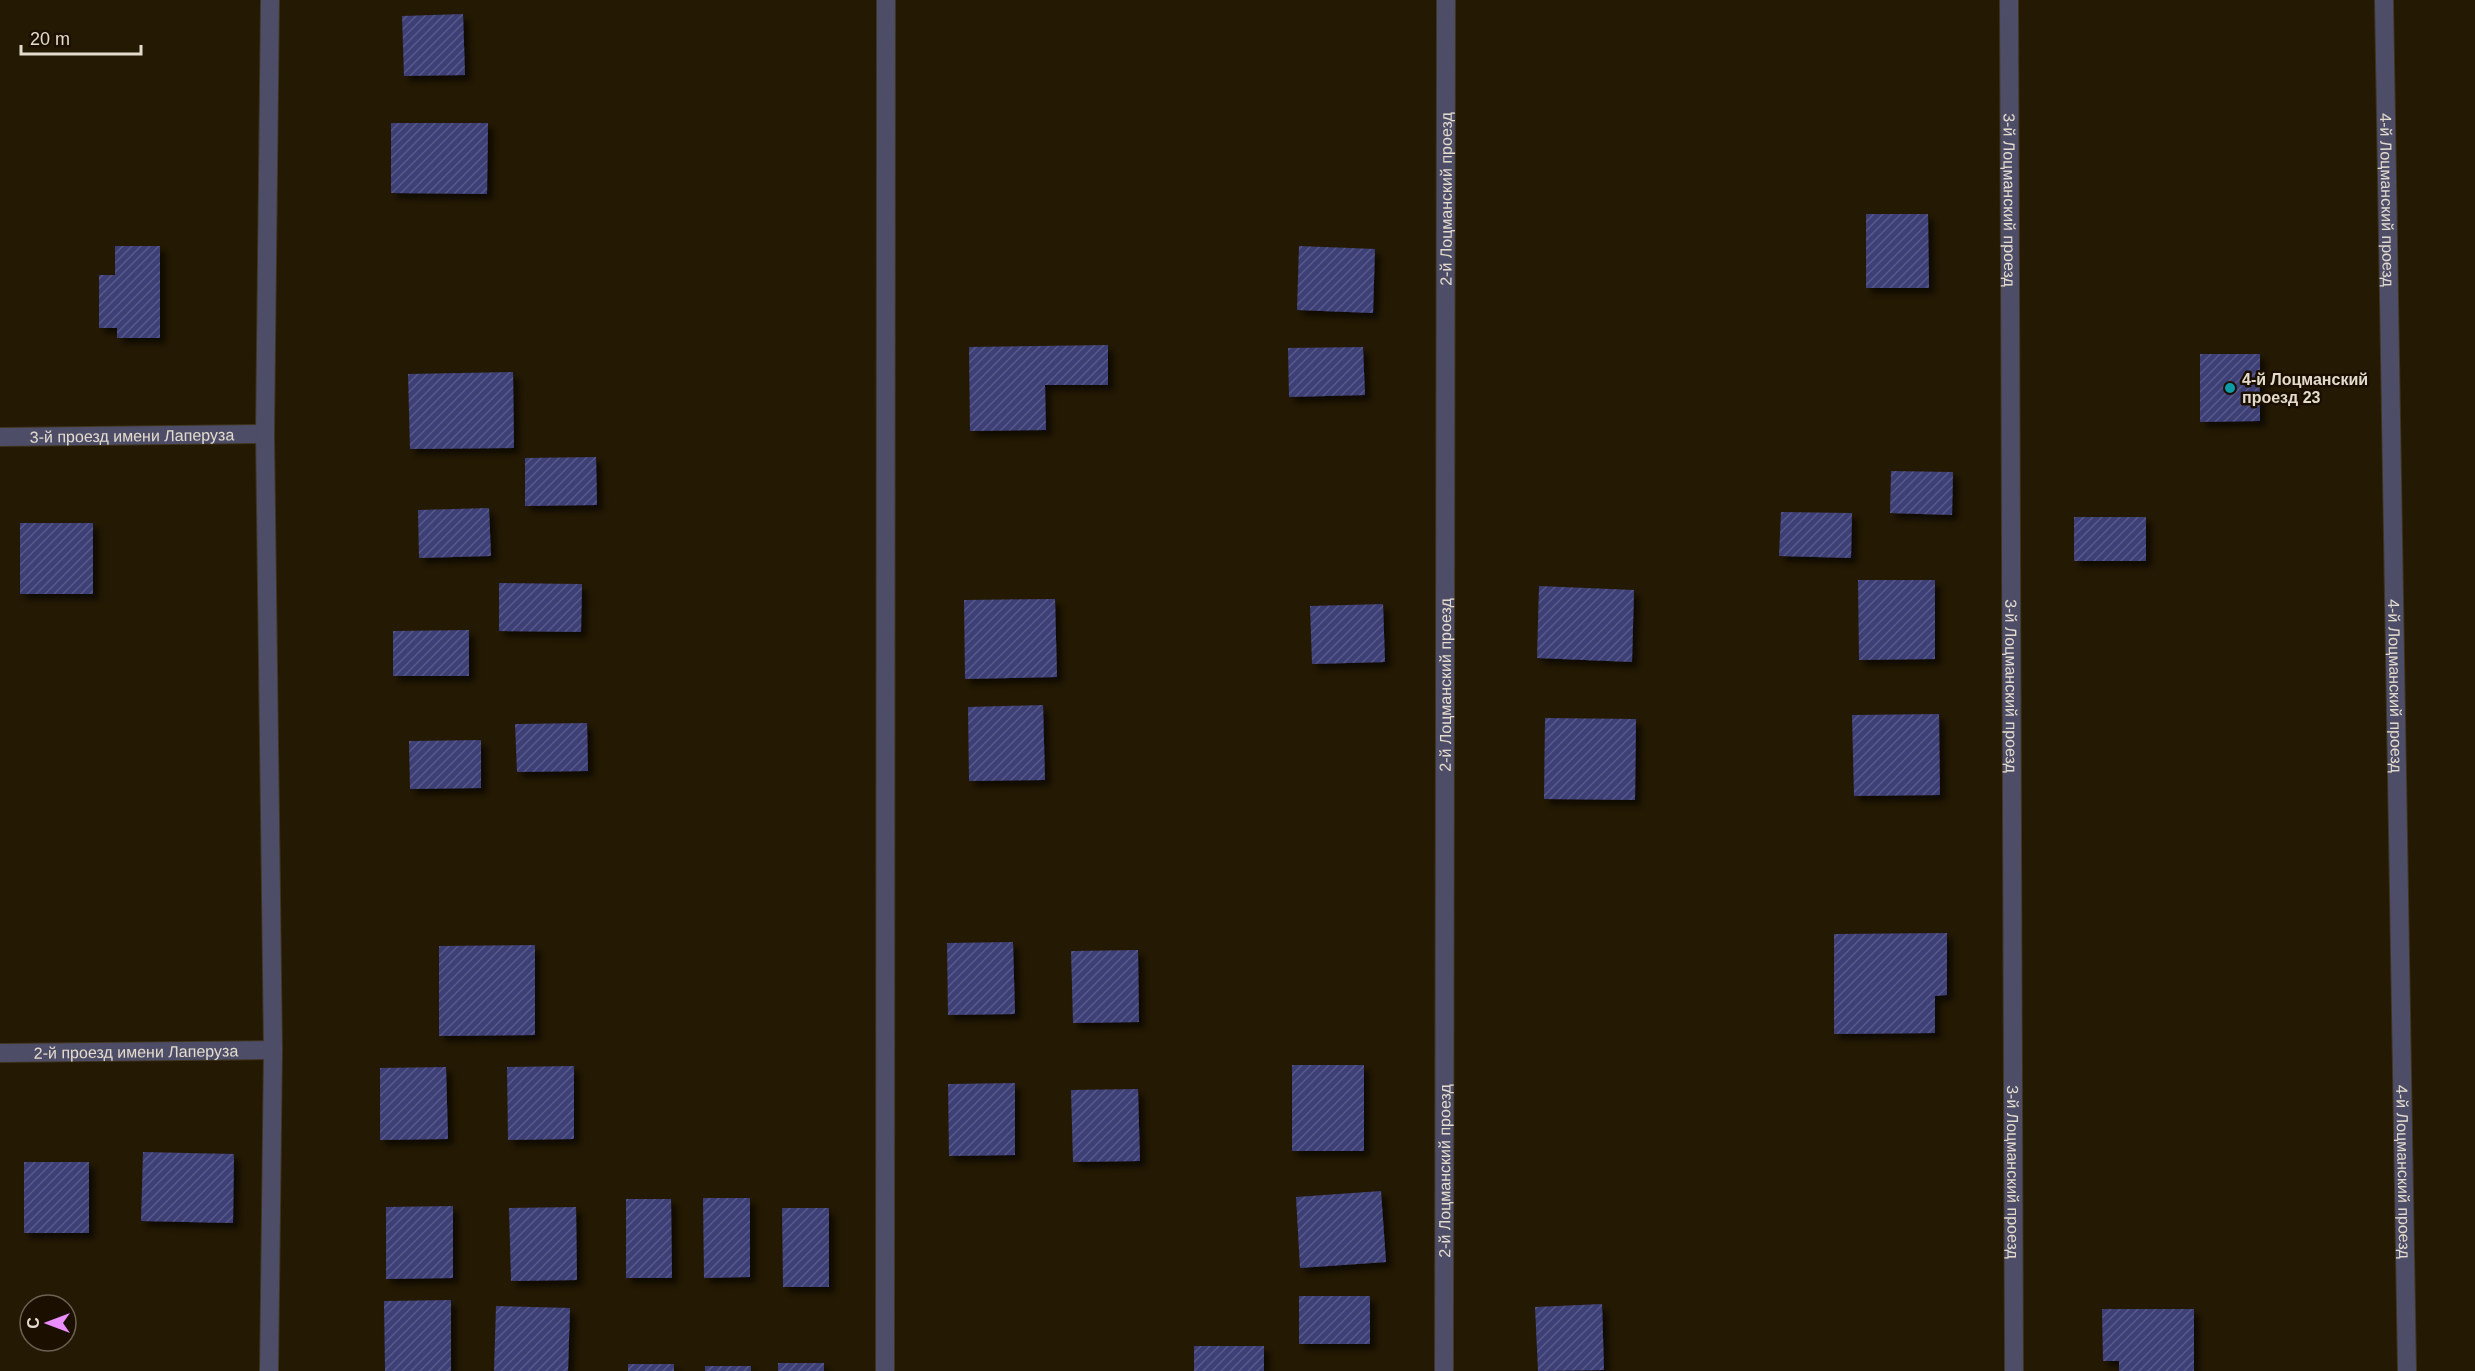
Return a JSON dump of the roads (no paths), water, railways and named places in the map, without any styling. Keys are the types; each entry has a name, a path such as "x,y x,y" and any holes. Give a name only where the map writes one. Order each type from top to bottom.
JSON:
{"street":[{"path":"269,1371 273,1050 265,434 270,0"},
{"path":"885,1371 886,0"},
{"name":"2-й Лоцманский проезд","path":"1444,1371 1446,0"},
{"name":"3-й Лоцманский проезд","path":"2009,0 2014,1371"},
{"name":"4-й Лоцманский проезд","path":"2384,0 2408,1371"},
{"name":"3-й проезд имени Лаперуза","path":"0,437 265,434"},
{"name":"2-й проезд имени Лаперуза","path":"0,1053 273,1050"}],"place":[{"name":"4-й Лоцманский проезд 23","path":"2230,388"}]}
